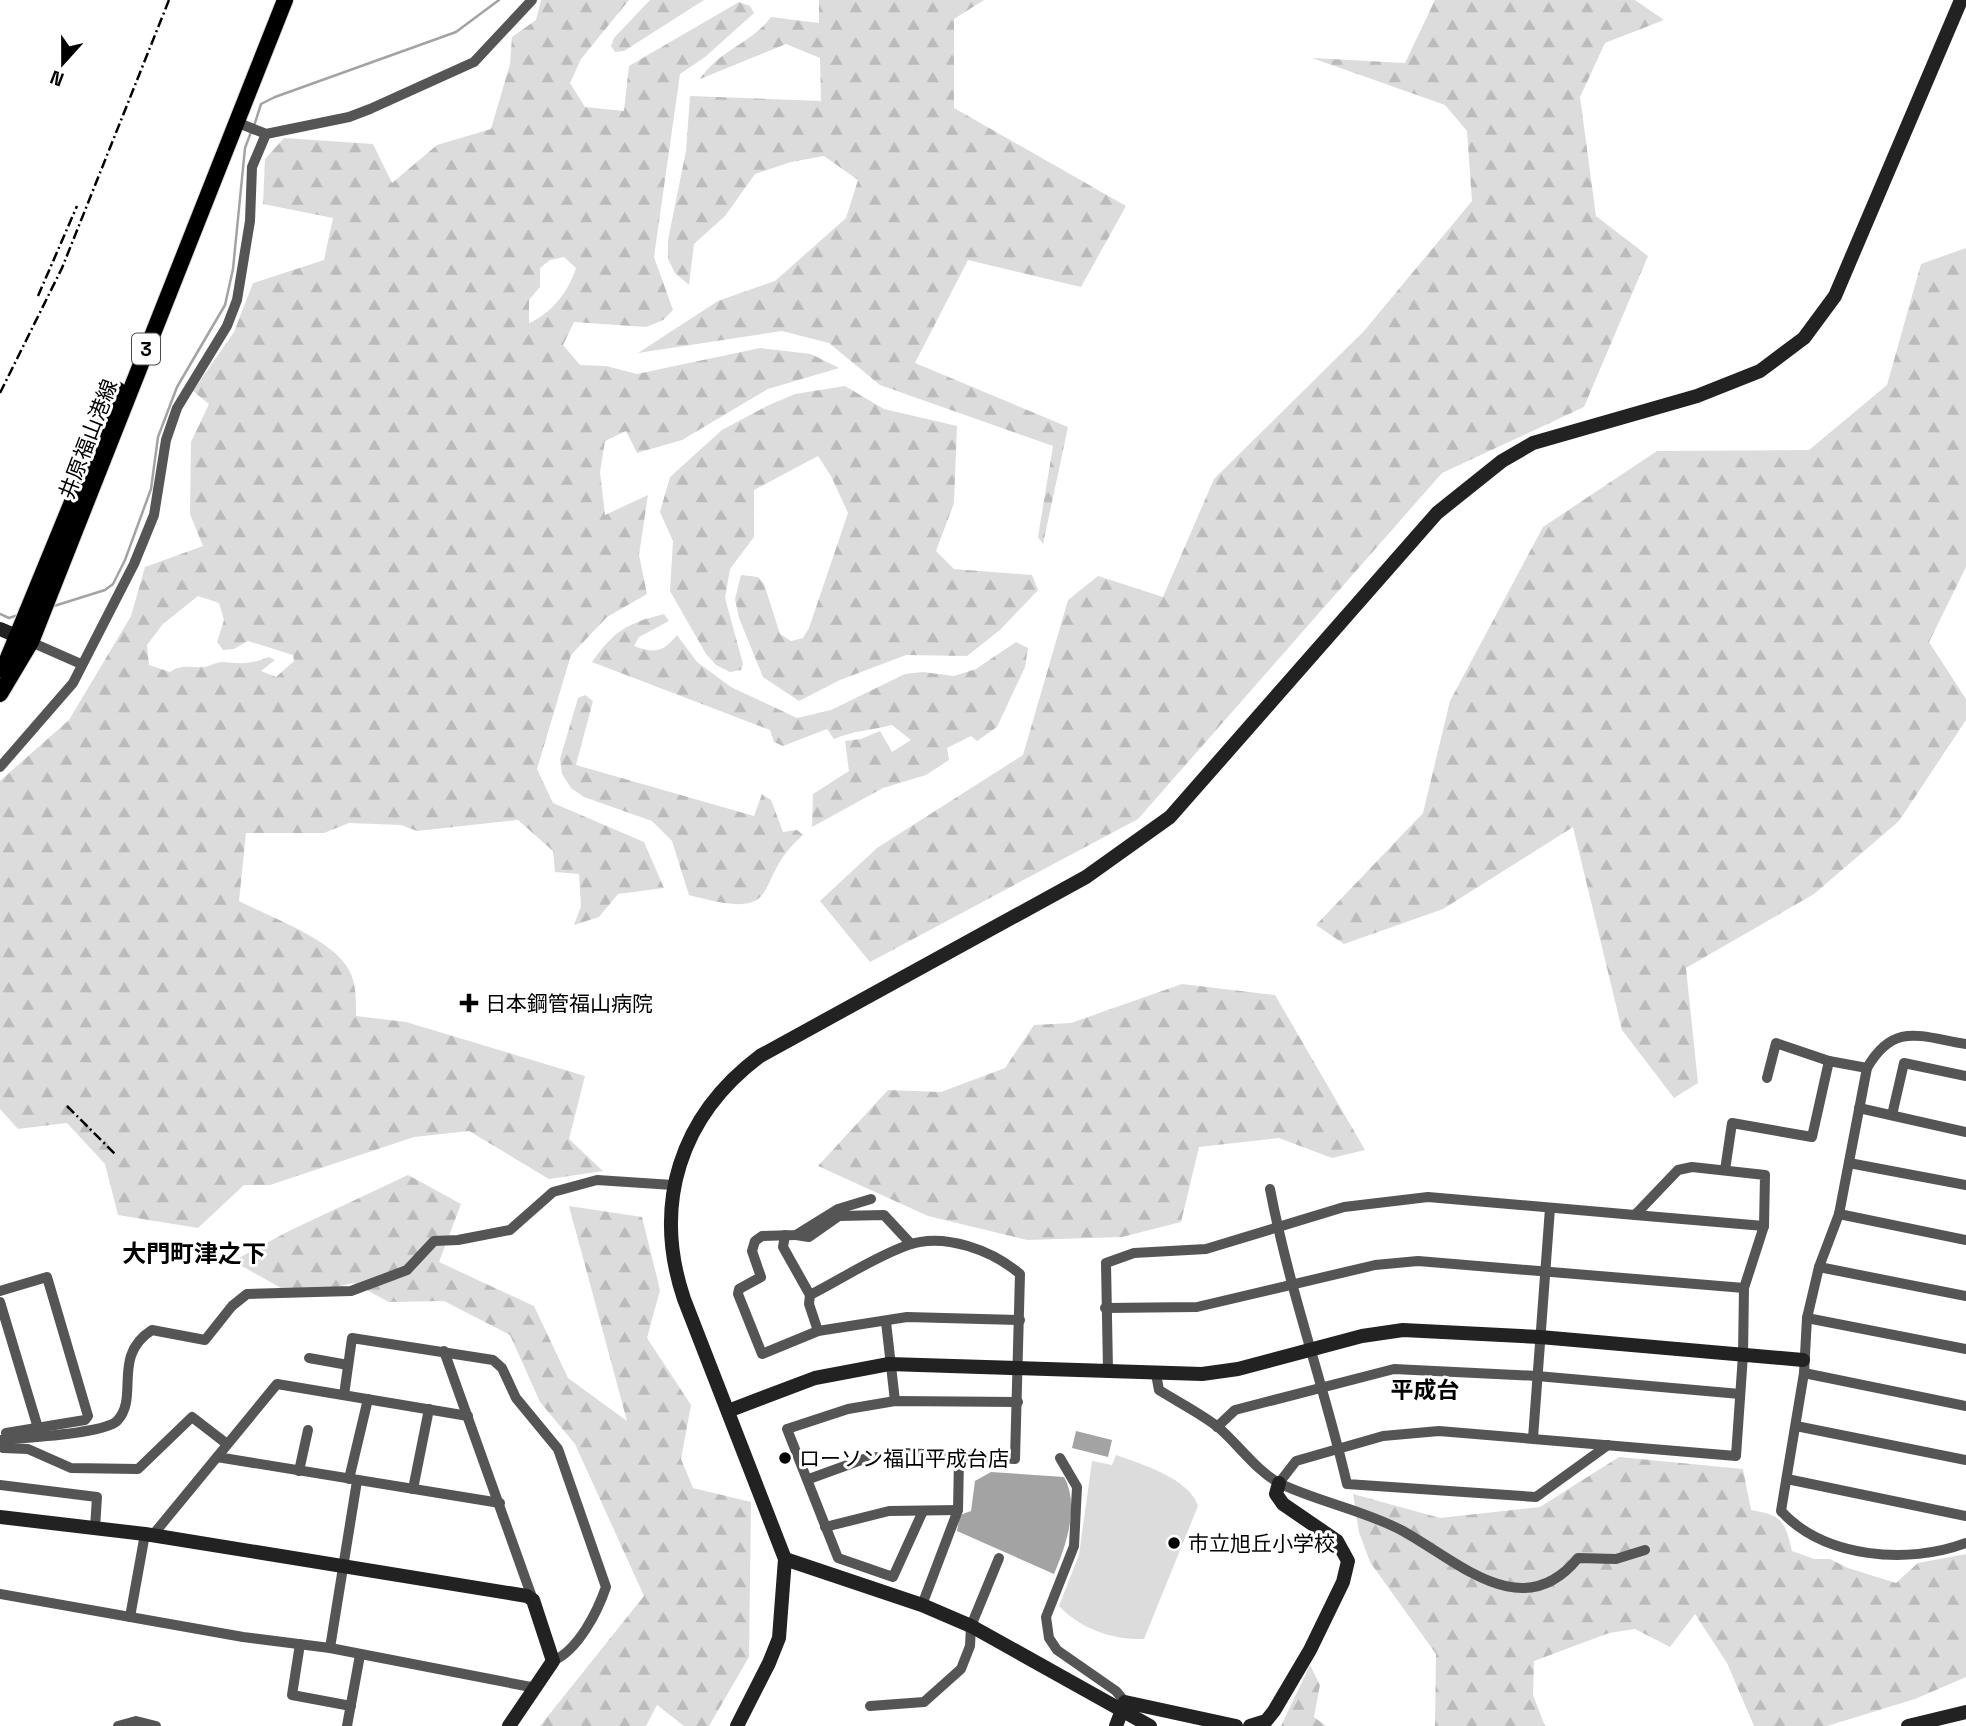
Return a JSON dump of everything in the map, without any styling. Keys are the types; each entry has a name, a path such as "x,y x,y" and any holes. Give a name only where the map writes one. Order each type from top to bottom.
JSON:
{"main road":[{"name":"井原福山港線","path":"0,675 25,639 274,0"},
{"name":"井原福山港線","path":"0,694 241,124 285,0"}],"street":[{"path":"241,124 264,133 349,117 474,62 532,0"},
{"path":"737,1726 779,1638 785,1559 677,1277 669,1224 673,1185 681,1159 705,1113 740,1071 760,1056 1086,877 1170,817 1437,513 1502,461 1533,443 1698,396 1760,371 1804,338 1835,296 1961,0"},
{"path":"0,767 73,683 134,564 154,515 166,440 177,408 227,327 237,300 247,243 252,167 264,133"},
{"path":"0,629 81,664"},
{"path":"1966,1044 1905,1034 1889,1039 1877,1049 1867,1068 1839,1214 1819,1267 1807,1318 1796,1426 1781,1510 1797,1528 1843,1547 1905,1556 1966,1544"},
{"path":"1767,1078 1776,1043 1829,1061 1867,1068"},
{"path":"1725,1170 1732,1123 1812,1138 1829,1061"},
{"path":"1892,1115 1904,1063 1966,1076"},
{"path":"1859,1108 1966,1132"},
{"path":"1849,1163 1966,1185"},
{"path":"1250,1726 1266,1721 1274,1711 1310,1650 1343,1581 1348,1561 1337,1541 1283,1504 1276,1494 1279,1483 1296,1461 1383,1436 1439,1431 1735,1456 1744,1354 1744,1288 1764,1226 1765,1175 1692,1167 1678,1170 1635,1215"},
{"path":"227,1444 192,1417 138,1469 71,1468 28,1449 3,1448 0,1442 90,1431 116,1422 122,1412 129,1359 138,1339 152,1330 205,1340 232,1306 247,1294 351,1291 407,1270 434,1241 458,1240 510,1230 553,1192 597,1180 673,1185"},
{"path":"1270,1189 1292,1285 1313,1351 1347,1484 1536,1497 1609,1445"},
{"path":"1108,1370 1105,1263 1134,1253 1206,1248 1344,1207 1427,1197 1764,1226"},
{"path":"818,1331 809,1304 810,1295 783,1247 791,1235 838,1209 871,1199"},
{"path":"1533,1438 1550,1208"},
{"path":"1839,1214 1966,1240"},
{"path":"911,1244 884,1215 839,1216 809,1237 762,1236 755,1241 752,1251 761,1277 739,1289 738,1294 762,1354 818,1331 907,1317 1020,1320"},
{"path":"809,1479 864,1459 905,1453 1015,1459 1020,1274 1004,1261 980,1250 949,1242 911,1244 810,1295"},
{"path":"1105,1308 1197,1307 1375,1265 1418,1261 1744,1288"},
{"path":"1819,1267 1966,1296"},
{"path":"0,1291 47,1277 88,1416 85,1420 0,1434"},
{"path":"0,1302 38,1428"},
{"path":"1807,1318 1966,1349"},
{"path":"886,1322 895,1401"},
{"path":"728,1411 815,1378 889,1364 1108,1370 1156,1374 1226,1371 1313,1351 1362,1336 1403,1330 1540,1337 1744,1354 1966,1406"},
{"path":"344,1395 352,1338 493,1360 502,1368 516,1398 558,1450 606,1587 601,1603 567,1655 553,1661 509,1726"},
{"path":"444,1351 500,1503 553,1661"},
{"path":"309,1358 348,1365"},
{"path":"1217,1427 1235,1410 1394,1369 1537,1376 1740,1394"},
{"path":"1156,1374 1159,1390 1217,1427 1279,1483 1400,1530 1442,1558 1500,1586 1524,1589 1548,1584 1564,1576 1578,1558 1616,1559 1646,1550"},
{"path":"130,1617 148,1535 277,1384 468,1416"},
{"path":"330,1648 344,1565 353,1480 368,1399"},
{"path":"923,1511 893,1577 838,1558 787,1429 848,1409 895,1401 1018,1402"},
{"path":"413,1489 429,1409"},
{"path":"1796,1426 1966,1460"},
{"path":"299,1471 308,1430"},
{"path":"217,1457 500,1503"},
{"path":"922,1605 958,1510 959,1458"},
{"path":"1060,1458 1077,1487 1074,1546 1046,1617 1049,1638 1057,1650 1116,1691 1124,1706 1116,1726"},
{"path":"1787,1479 1966,1516"},
{"path":"0,1485 97,1497 94,1528"},
{"path":"825,1527 889,1511 958,1510"},
{"path":"0,1517 148,1535 344,1565 527,1596 533,1600"},
{"path":"870,1706 924,1703 961,1669 970,1646 971,1626 999,1558"},
{"path":"785,1559 922,1605 971,1626 1124,1706 1150,1726"},
{"path":"0,1594 330,1648 536,1688"},
{"path":"300,1644 292,1695 351,1706"},
{"path":"347,1726 360,1655"},
{"path":"1124,1706 1236,1726"},
{"path":"1908,1726 1966,1712"},
{"path":"118,1726 136,1721 156,1726"}],"green space":[{"path":"541,0 629,0 581,59 570,83 585,107 624,111 629,66 739,2 750,6 754,13 705,57 680,74 654,257 673,310 663,320 646,327 574,322 563,345 580,365 606,366 637,374 760,348 811,354 839,368 768,389 682,440 637,453 626,431 605,441 600,472 605,515 648,495 639,555 647,594 607,617 571,655 537,769 553,803 644,842 664,888 618,894 599,917 574,925 581,906 579,874 555,872 553,851 518,820 417,831 401,825 349,823 324,833 246,833 239,901 311,936 336,954 352,976 356,1016 406,1022 585,1076 569,1139 603,1171 549,1179 469,1131 414,1137 270,1185 244,1185 198,1228 118,1215 105,1164 67,1123 18,1129 0,1109 0,781 69,720 131,616 145,567 203,546 190,514 191,442 209,404 193,391 234,332 253,283 324,260 333,218 263,204 265,159 284,138 373,144 392,183 437,145 491,129 510,64 512,37 536,20","holes":["564,257 576,268 569,285 552,308 529,323 529,300 540,287 540,268 550,260","198,596 219,603 224,620 217,642 223,650 234,649 248,641 293,655 294,661 276,677 261,671 275,660 269,657 247,663 221,662 205,667 182,667 170,672 149,665 147,645 163,624"]},
{"path":"650,0 704,0 624,51 615,52 611,46 614,38"},
{"path":"819,0 984,0 954,19 954,108 1126,206 1081,287 968,260 915,363 1068,427 1043,544 1038,537 1053,446 880,385 829,343 782,331 638,353 718,301 775,281 846,218 858,180 824,156 791,162 755,174 725,216 694,244 689,285 675,273 668,259 668,240 686,151 690,96 821,101 820,58 786,44 700,79 716,61 754,34 771,17 819,23"},
{"path":"1435,0 1635,0 1664,20 1605,43 1580,97 1596,216 1648,256 1584,407 1442,473 1138,819 870,962 820,901 877,848 1023,755 1068,600 1098,576 1163,597 1214,479 1364,331 1472,201 1467,131 1445,105 1312,58 1405,63"},
{"path":"1966,248 1966,567 1929,642 1966,699 1966,720 1899,821 1814,894 1686,968 1698,1083 1674,1098 1622,1030 1573,827 1443,909 1344,944 1316,925 1423,813 1450,701 1543,527 1657,451 1809,450 1887,385 1921,264"},
{"path":"845,386 884,409 957,426 954,503 936,551 954,569 1032,575 1038,590 1000,630 967,656 906,655 840,680 799,701 763,677 739,618 735,599 741,575 758,577 764,584 780,634 791,641 803,638 809,628 848,513 831,476 818,456 754,490 754,537 730,569 725,598 743,664 741,670 730,672 716,665 706,654 670,591 673,541 660,512 670,477 722,430 795,394"},
{"path":"664,614 669,621 639,637 634,646 658,650 677,635 697,662 731,687 797,718 831,710 905,674 923,672 954,676 976,669 1016,642 1028,648 1025,667 997,727 977,741 971,736 947,748 949,760 926,775 883,788 812,827 813,794 849,771 845,741 861,739 880,731 892,752 911,740 892,725 834,739 827,729 783,746 774,742 770,730 592,662 622,630"},
{"path":"585,695 593,701 576,765 754,816 762,794 771,800 783,832 797,830 803,835 786,852 764,893 755,901 742,904 689,895 672,841 652,821 584,797 571,788 562,774 560,759 578,698"},
{"path":"1182,984 1275,995 1365,1150 1332,1158 1279,1138 1199,1147 1181,1222 1122,1237 1027,1240 928,1216 818,1166 888,1090 941,1092 1005,1068 1034,1025 1071,1023"},
{"path":"408,1175 461,1204 439,1262 534,1306 568,1378 627,1421 569,1206 642,1217 660,1290 647,1338 691,1405 681,1459 693,1488 751,1502 749,1657 709,1726 684,1726 657,1705 646,1726 540,1726 644,1596 575,1444 540,1402 510,1335 444,1301 389,1302 353,1283 297,1297 233,1261 289,1231"},
{"path":"1116,1455 1175,1480 1193,1496 1198,1506 1144,1639 1120,1638 1098,1632 1077,1621 1059,1606 1079,1555 1092,1461 1112,1465"},
{"path":"1619,1457 1743,1469 1751,1510 1770,1514 1780,1521 1792,1551 1814,1559 1830,1559 1848,1568 1896,1583 1918,1563 1966,1554 1966,1677 1915,1699 1827,1726 1754,1726 1727,1663 1695,1614 1670,1647 1635,1629 1609,1633 1534,1661 1533,1695 1545,1726 1435,1726 1436,1654 1370,1562 1359,1532 1353,1494 1440,1518 1540,1507"},
{"path":"1310,1665 1320,1685 1314,1717 1326,1726 1281,1726"}],"shaded area":[{"path":"1076,1431 1112,1440 1108,1457 1072,1448"},
{"path":"991,1472 1064,1477 1071,1500 1070,1526 1054,1574 957,1531 960,1515 971,1511 975,1481"}],"waterway":[{"path":"254,126 261,104 456,32 499,0"},
{"path":"54,606 105,590 113,584 125,560 151,489 158,437 177,387 225,305 233,269 245,148 251,132"},
{"path":"0,614 9,618 18,615"}],"railway":[{"path":"0,393 62,268 169,0"},
{"path":"38,296 77,206"},
{"path":"67,1106 115,1154"}],"place":[{"name":"日本鋼管福山病院","path":"469,1003"},
{"name":"ローソン福山平成台店","path":"785,1458"},
{"name":"市立旭丘小学校","path":"1174,1543"}],"district":[{"name":"大門町津之下","path":"194,1253"},
{"name":"平成台","path":"1425,1390"}]}
